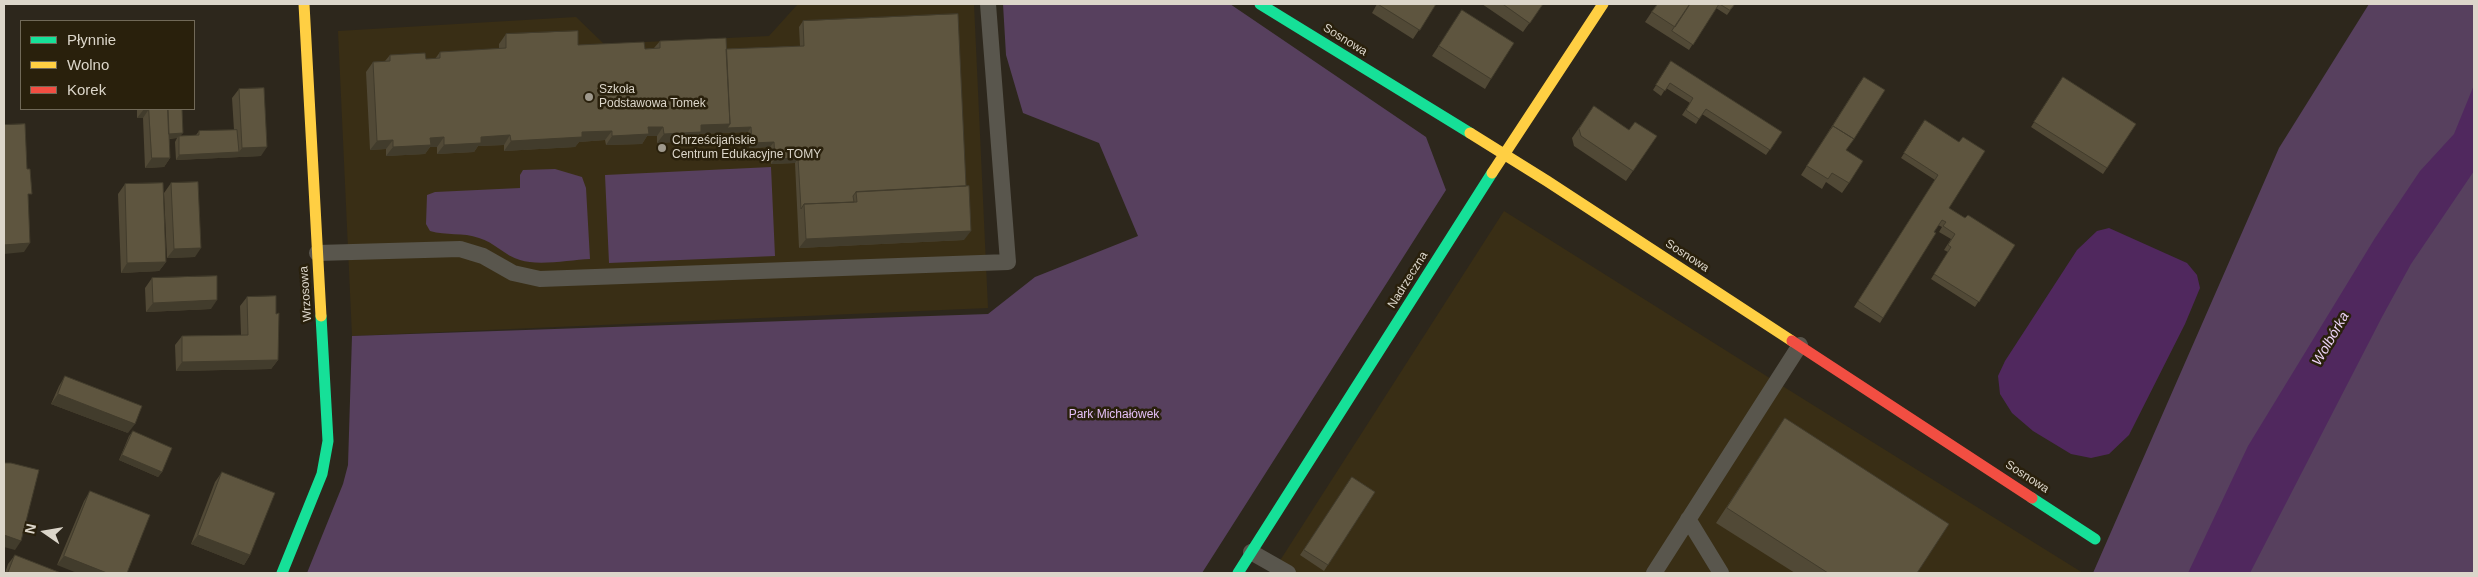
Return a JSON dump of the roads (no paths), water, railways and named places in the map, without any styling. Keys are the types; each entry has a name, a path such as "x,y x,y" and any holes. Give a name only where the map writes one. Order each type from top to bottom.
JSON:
{"street":[{"name":"Wrzosowa","path":"282,573 322,474 328,441 316,252 304,4"},
{"name":"Sosnowa","path":"1260,4 1504,155 1800,345 2095,539"},
{"name":"Nadrzeczna","path":"1238,573 1504,155 1603,4"}],"lane":[{"path":"316,252 460,249 483,256 512,273 540,279 1008,262 988,4"},
{"path":"1654,573 1800,345"},
{"path":"1688,519 1721,573"},
{"path":"1251,552 1288,573"}],"water":[{"name":"Wolbórka","path":"2474,85 2474,171 2411,264 2250,573 2188,573 2248,446 2375,238 2420,171 2454,134"},
{"path":"2109,228 2187,263 2197,275 2200,288 2185,324 2129,435 2109,454 2091,458 2071,454 2033,431 2012,413 2000,394 1998,376 2005,361 2077,250 2097,231"}],"place":[{"name":"Szkoła Podstawowa Tomek","path":"589,97"},
{"name":"Chrześcijańskie Centrum Edukacyjne TOMY","path":"662,148"}],"park label":[{"name":"Park Michałówek","path":"1114,415"}]}
